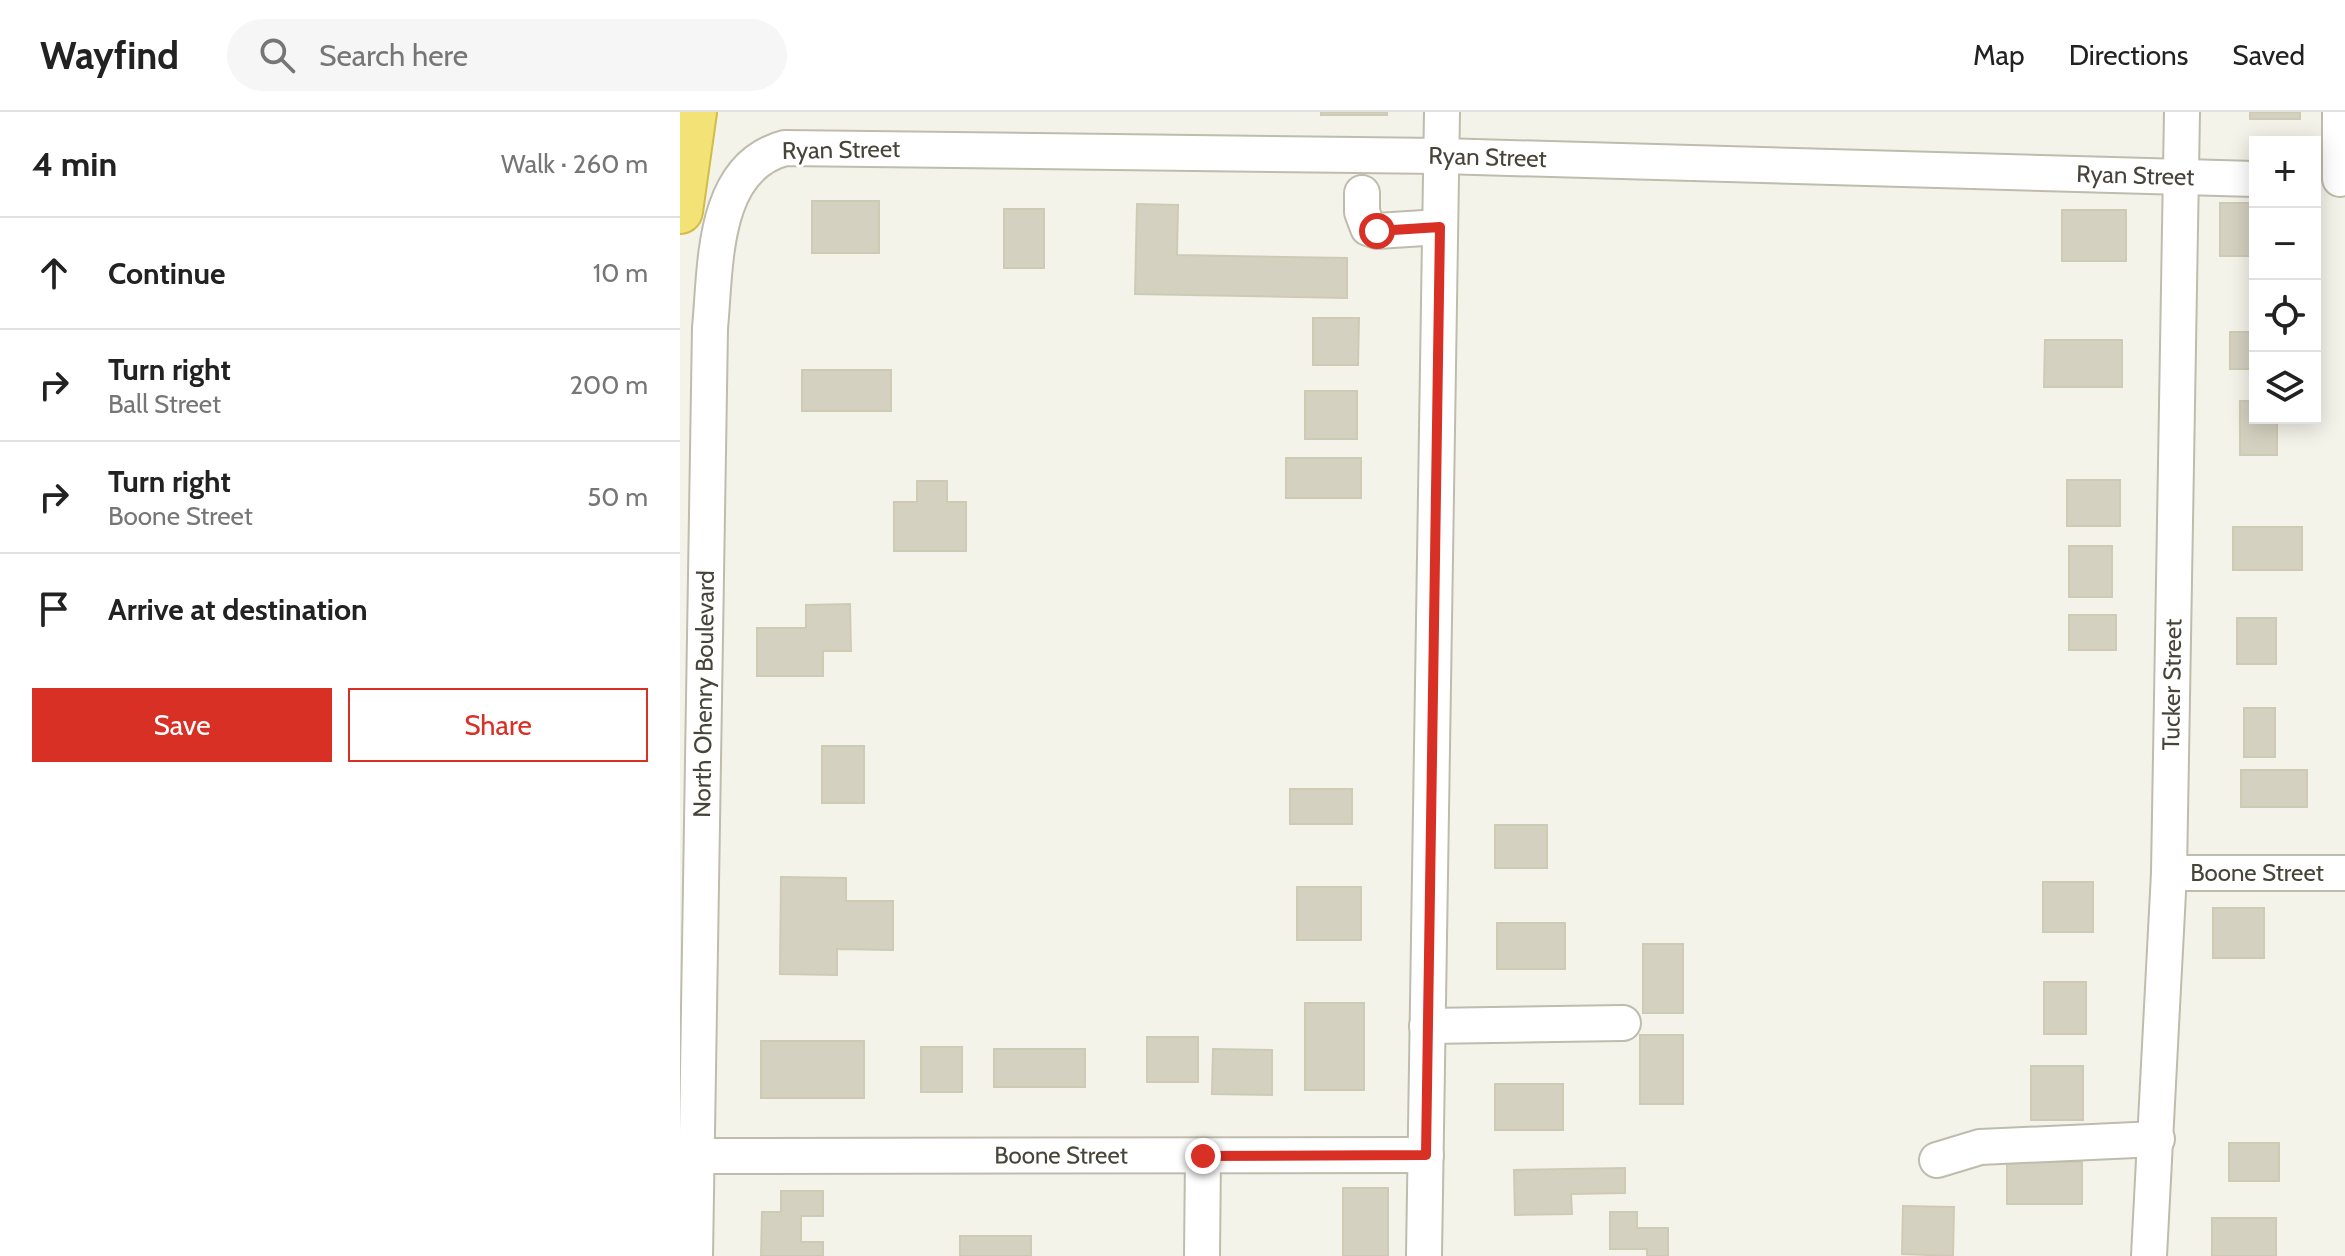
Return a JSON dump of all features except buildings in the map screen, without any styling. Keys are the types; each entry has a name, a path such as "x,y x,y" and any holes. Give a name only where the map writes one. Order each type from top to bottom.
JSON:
{"highway":[{"path":"680,211 694,112"}],"street":[{"path":"1424,1256 1442,112"},
{"name":"Tucker Street","path":"2149,1256 2169,873 2182,112"},
{"path":"2333,179 2340,112"},
{"name":"Ryan Street","path":"735,183 746,168 767,152 785,148 1441,156 2249,179"},
{"name":"North Ohenry Boulevard","path":"695,1256 710,328 719,243 735,183"},
{"path":"1362,193 1362,212 1368,228 1377,231 1440,227"},
{"name":"Boone Street","path":"2169,873 2345,873"},
{"path":"1427,1026 1623,1023"},
{"path":"1937,1160 1980,1147 2157,1139"},
{"name":"Boone Street","path":"695,1156 1426,1155"},
{"path":"1202,1256 1203,1156"}],"route":[{"path":"1203,1156 1426,1155 1440,227 1377,231"}]}
